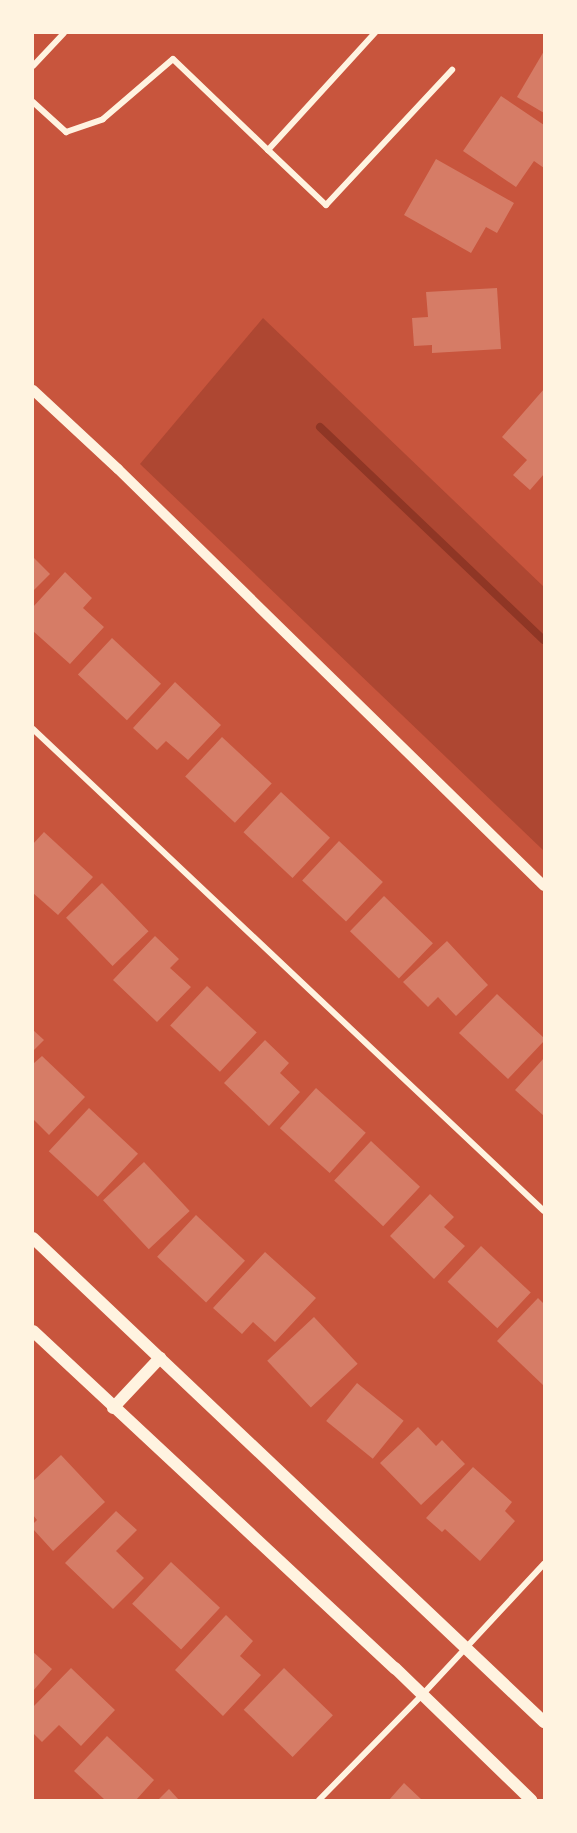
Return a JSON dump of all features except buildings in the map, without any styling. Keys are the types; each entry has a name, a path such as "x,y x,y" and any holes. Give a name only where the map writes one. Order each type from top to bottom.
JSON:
{"main road":[{"path":"33,1238 544,1722"},
{"path":"33,1331 113,1408 423,1694 531,1800"},
{"path":"113,1408 160,1358"}],"street":[{"path":"33,66 63,33"},
{"path":"268,150 375,33"},
{"path":"33,102 66,132 103,119 173,59 326,206 452,70"},
{"path":"33,390 127,477 544,886"},
{"path":"33,729 544,1211"},
{"path":"319,1800 467,1648 544,1564"}],"shaded area":[{"path":"263,318 544,587 544,851 140,464"}],"waterway":[{"path":"320,427 544,640"}]}
